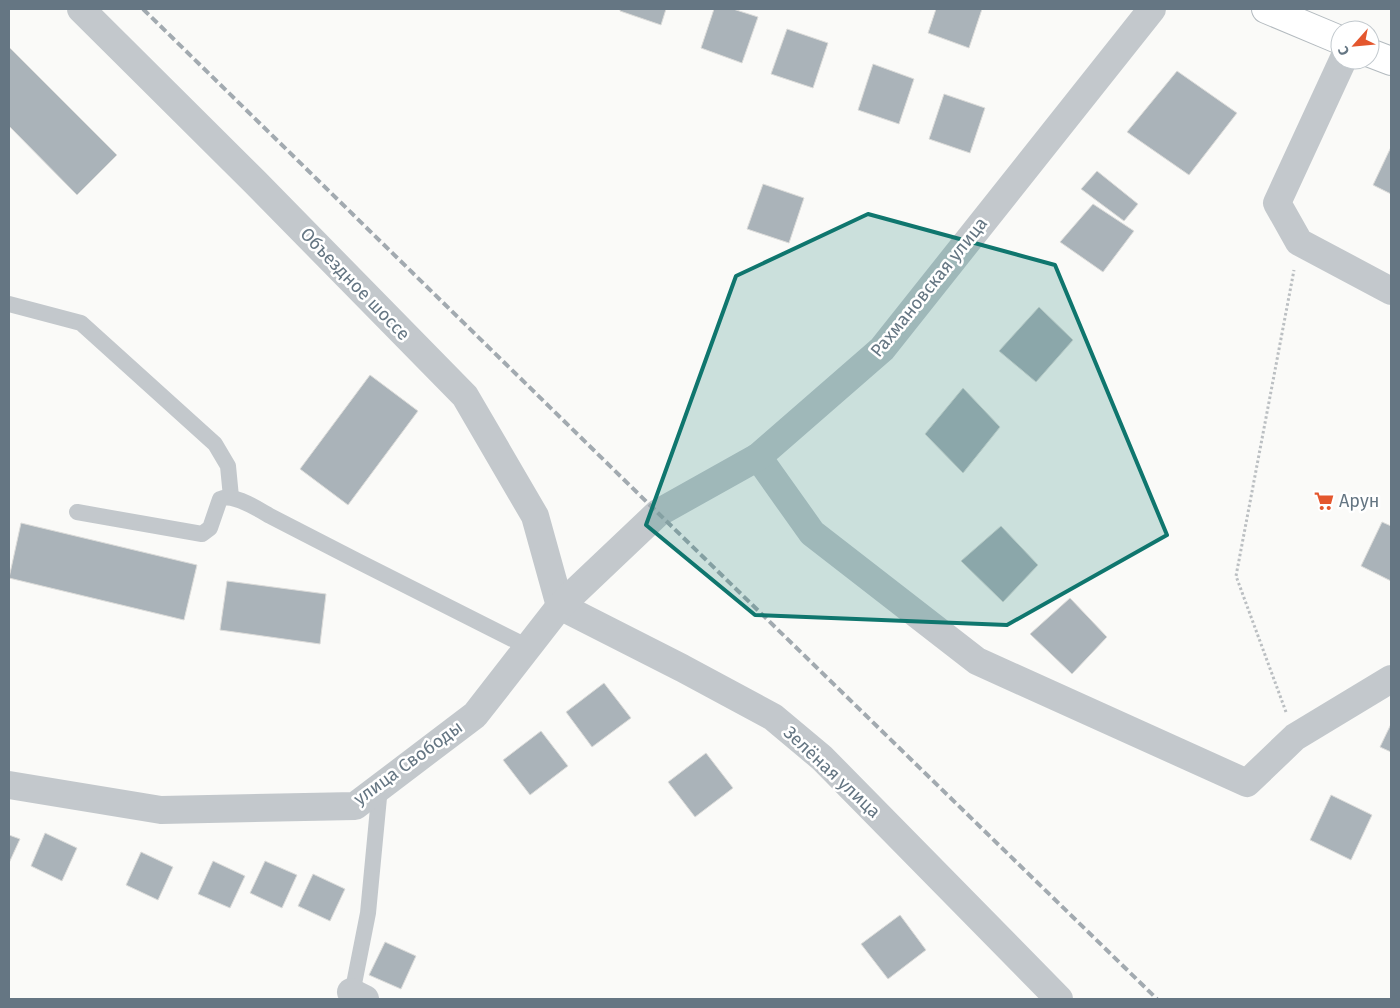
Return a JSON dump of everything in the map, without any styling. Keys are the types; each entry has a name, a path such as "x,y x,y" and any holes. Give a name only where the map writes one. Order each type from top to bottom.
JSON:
{"main road":[{"path":"1266,9 1330,36"}],"street":[{"name":"Объездное шоссе","path":"81,9 255,182 465,396 535,516 560,606"},
{"name":"Рахмановская улица","path":"658,514 758,457 882,349 1152,9"},
{"path":"1338,70 1277,202 1299,242 1391,291"},
{"path":"758,457 812,534 977,661 1247,783 1295,737 1391,679"},
{"name":"улица Свободы","path":"9,785 161,810 355,806 475,715 560,606 658,514"},
{"name":"Зелёная улица","path":"560,606 773,717 822,758 1058,999"}],"lane":[{"path":"9,304 81,323 215,444 228,466 231,497"},
{"path":"77,512 202,534 210,528 220,499 225,496 231,497 528,647"},
{"path":"356,997 368,912 380,788"}],"path":[{"path":"1295,737 1236,576 1299,242"}],"highlighted area":[{"path":"868,214 1055,265 1167,535 1007,625 755,615 646,525 736,276"}],"building":[{"path":"620,9 666,9 661,25 620,11"},
{"path":"714,9 733,9 758,17 742,63 701,48"},
{"path":"936,9 982,9 969,48 928,33"},
{"path":"787,29 828,43 813,88 771,74"},
{"path":"9,47 117,155 77,195 9,126"},
{"path":"873,64 914,79 899,124 858,110"},
{"path":"1177,71 1237,113 1189,175 1127,132"},
{"path":"944,94 985,108 970,153 929,139"},
{"path":"1391,147 1391,194 1373,185"},
{"path":"1097,171 1138,204 1124,221 1081,189"},
{"path":"763,184 804,198 789,243 747,229"},
{"path":"1093,204 1134,231 1103,272 1060,242"},
{"path":"1039,307 1073,340 1036,382 999,351"},
{"path":"370,375 418,411 348,505 300,469"},
{"path":"963,388 1000,427 963,473 925,434"},
{"path":"1382,522 1391,526 1391,581 1361,566"},
{"path":"21,523 197,565 184,620 9,578"},
{"path":"1001,526 1038,565 1003,602 961,561"},
{"path":"227,581 326,594 320,644 220,630"},
{"path":"1070,598 1107,637 1072,674 1030,634"},
{"path":"604,683 631,718 592,747 566,712"},
{"path":"1391,724 1391,752 1380,747"},
{"path":"541,731 568,766 530,795 503,760"},
{"path":"706,753 733,788 695,817 668,782"},
{"path":"1331,795 1372,815 1351,860 1310,840"},
{"path":"45,833 77,848 62,881 31,866"},
{"path":"9,835 20,839 9,863"},
{"path":"141,852 173,867 158,900 126,885"},
{"path":"213,861 245,876 230,908 198,894"},
{"path":"265,861 297,875 282,908 250,893"},
{"path":"313,874 345,889 330,921 298,906"},
{"path":"900,915 926,950 888,979 861,944"},
{"path":"385,942 416,956 401,989 369,975"}],"railway":[{"path":"143,9 1157,999"}],"place":[{"name":"Арун","path":"1324,501"}]}
